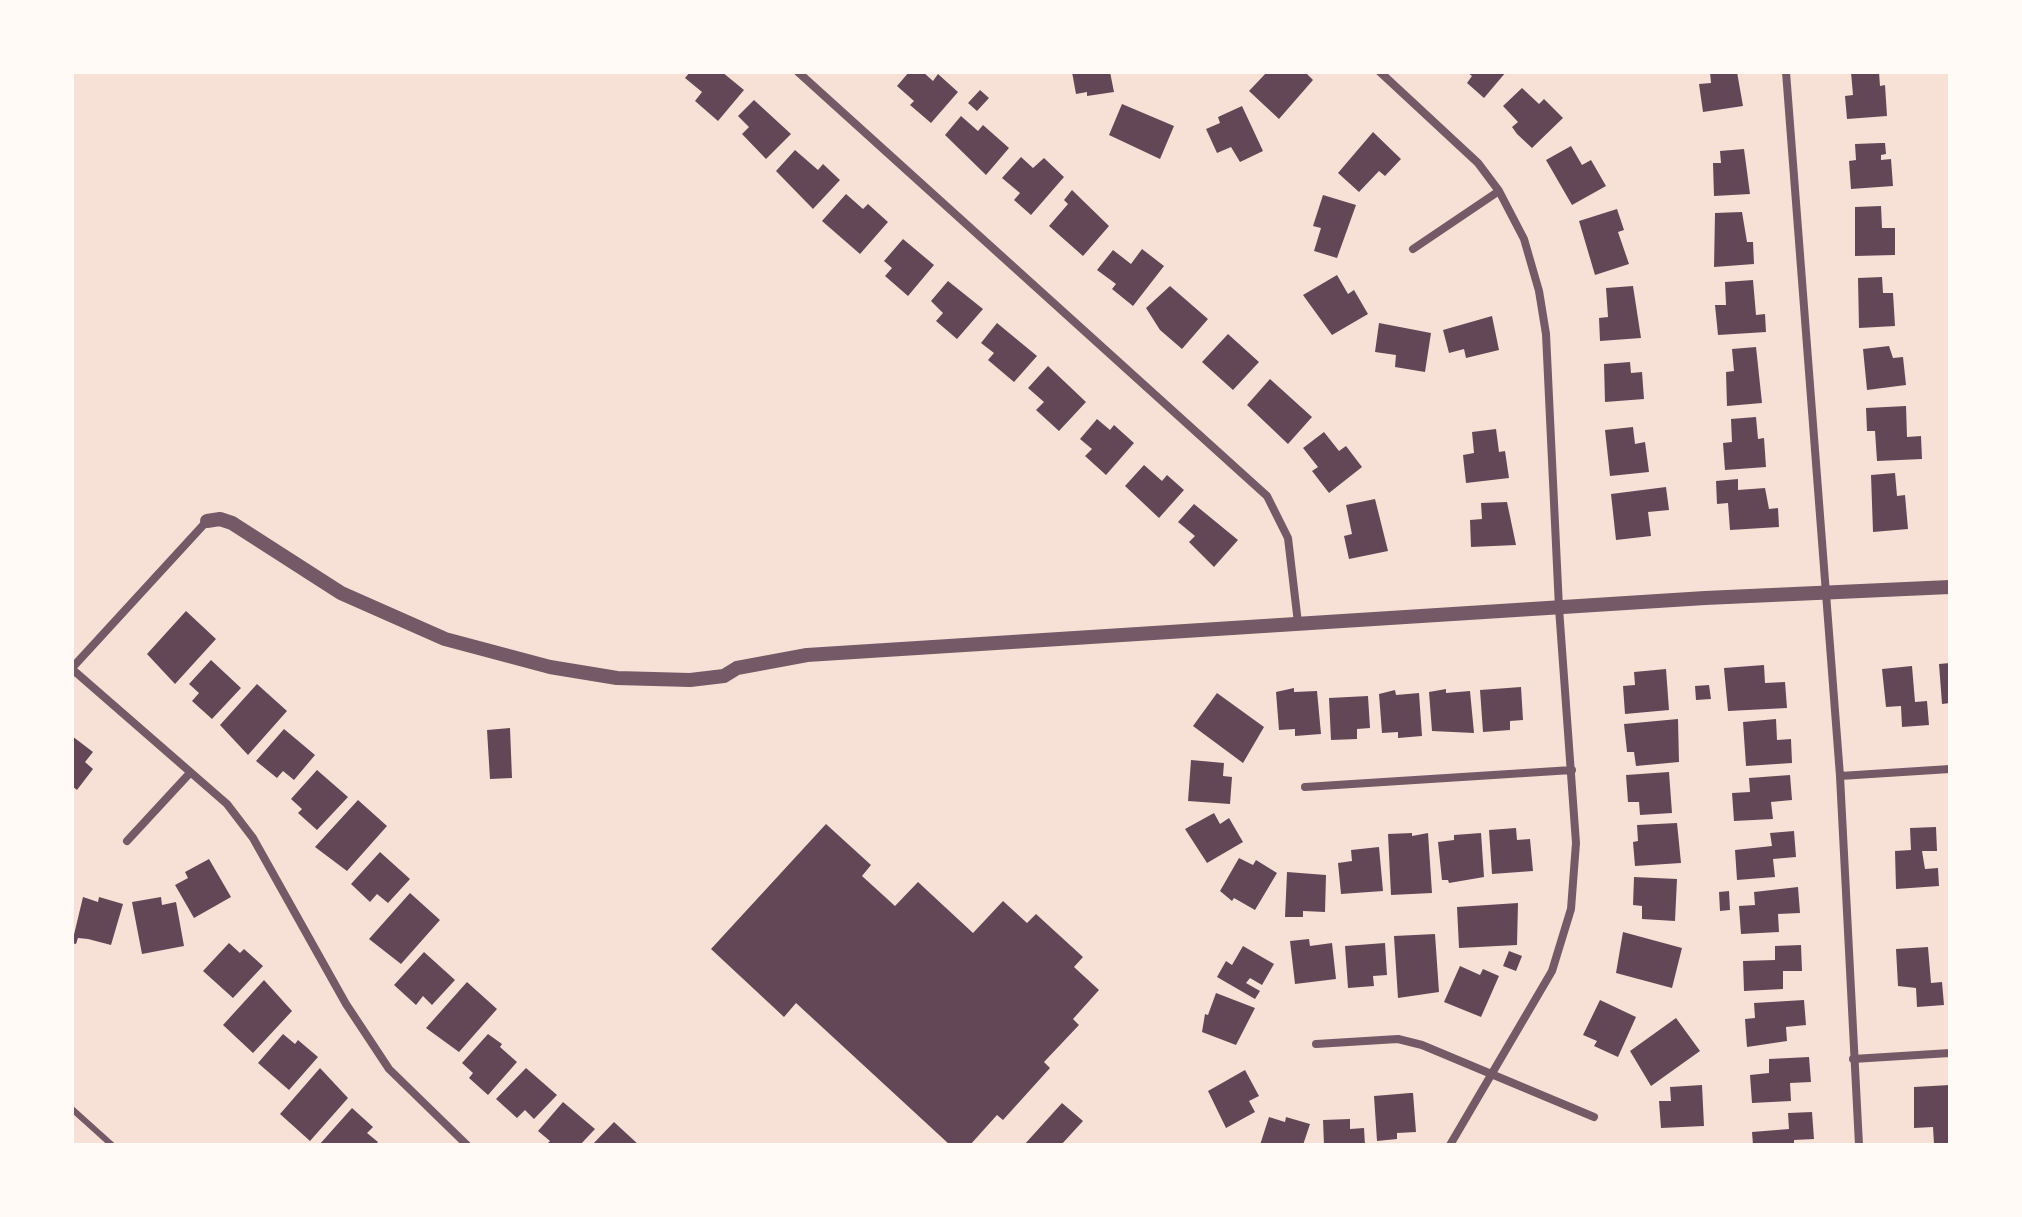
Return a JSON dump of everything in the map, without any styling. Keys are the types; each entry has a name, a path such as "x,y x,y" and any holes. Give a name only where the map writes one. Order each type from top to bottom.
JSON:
{"street":[{"path":"798,72 1267,496 1288,538 1298,623"},
{"path":"1380,72 1478,163 1499,191 1524,239 1539,291 1546,334 1559,608 1572,770 1576,863 1571,909 1561,951 1527,1017 1450,1145"},
{"path":"1786,72 1823,592 1840,776 1859,1145"},
{"path":"1413,249 1499,191"},
{"path":"467,1145 389,1069 346,1004 253,838 227,804 189,774 72,668 207,521 220,519 232,523 341,593 445,639 550,667 617,678 690,680 724,676 737,668 807,655 1298,623 1950,587"},
{"path":"1840,776 1950,769"},
{"path":"1305,787 1572,770"},
{"path":"127,841 189,774"},
{"path":"1316,1044 1398,1039 1422,1045 1594,1117"},
{"path":"1853,1059 1950,1053"}],"lane":[{"path":"72,1109 112,1145"}],"building":[{"path":"690,72 722,72 744,90 718,121 695,101 702,92 685,78"},
{"path":"909,72 923,72 933,81 938,74 958,92 931,123 910,105 914,101 897,86"},
{"path":"1072,72 1110,72 1114,92 1087,96 1087,92 1076,94"},
{"path":"1267,72 1305,72 1313,80 1279,119 1249,91"},
{"path":"1467,72 1506,72 1484,98 1467,83 1472,76"},
{"path":"1710,72 1737,72 1743,106 1703,112 1699,84 1711,83"},
{"path":"1851,72 1879,72 1880,86 1885,85 1887,116 1847,119 1845,96 1853,95"},
{"path":"1522,88 1539,104 1544,99 1563,118 1532,148 1512,127 1518,122 1503,106"},
{"path":"980,90 989,98 977,111 968,103"},
{"path":"754,100 791,134 766,159 742,134 749,127 738,116"},
{"path":"1122,104 1174,126 1160,159 1109,135"},
{"path":"1242,106 1263,151 1240,162 1231,147 1217,153 1206,129 1220,123 1218,117"},
{"path":"961,116 978,131 983,125 1009,148 986,175 945,135"},
{"path":"1373,132 1401,159 1385,176 1379,171 1359,192 1338,173"},
{"path":"1885,143 1886,154 1881,155 1881,160 1891,159 1893,186 1851,189 1849,161 1856,160 1855,144"},
{"path":"1571,146 1582,165 1591,160 1606,186 1572,205 1546,160"},
{"path":"1744,149 1750,194 1714,196 1713,163 1721,163 1720,151"},
{"path":"795,150 818,170 823,164 840,180 813,209 776,171"},
{"path":"1021,157 1033,168 1044,158 1064,177 1031,215 1014,200 1020,193 1002,178"},
{"path":"1072,190 1109,226 1083,256 1049,226 1068,204 1064,200"},
{"path":"846,194 863,209 868,204 888,222 860,254 822,221"},
{"path":"1323,195 1356,205 1337,258 1314,251 1321,228 1313,226"},
{"path":"1881,206 1882,228 1895,228 1895,255 1855,256 1855,207"},
{"path":"1617,209 1624,230 1618,232 1629,264 1595,275 1579,221"},
{"path":"1742,212 1747,242 1753,242 1754,264 1714,267 1715,213"},
{"path":"903,239 934,265 908,296 885,276 892,268 884,261"},
{"path":"1142,249 1164,266 1133,306 1112,289 1116,284 1097,270 1113,250 1131,264"},
{"path":"1337,275 1348,294 1354,290 1368,314 1332,335 1303,295"},
{"path":"1882,277 1883,293 1893,293 1895,326 1859,328 1858,278"},
{"path":"1753,280 1756,315 1765,314 1766,332 1718,335 1715,305 1726,305 1725,282"},
{"path":"948,281 983,309 957,339 936,321 943,313 931,301"},
{"path":"1170,286 1208,319 1182,349 1160,330 1146,308"},
{"path":"1633,286 1641,338 1600,341 1599,318 1608,317 1606,288"},
{"path":"1492,316 1499,350 1466,358 1464,349 1449,353 1443,330"},
{"path":"997,323 1037,356 1014,382 988,360 994,353 981,343"},
{"path":"1379,323 1431,333 1425,372 1395,367 1396,355 1375,352"},
{"path":"1228,334 1259,362 1233,390 1202,362"},
{"path":"1889,346 1893,358 1903,357 1906,385 1867,390 1863,349"},
{"path":"1756,347 1762,403 1727,406 1726,372 1734,371 1732,349"},
{"path":"1630,362 1631,373 1642,372 1644,399 1605,402 1604,364"},
{"path":"1048,366 1086,402 1059,431 1036,410 1044,402 1028,388"},
{"path":"1270,379 1312,417 1288,444 1247,405"},
{"path":"1906,406 1907,437 1921,436 1922,459 1877,461 1875,431 1867,431 1866,408"},
{"path":"1756,417 1758,439 1764,438 1766,467 1725,470 1723,443 1732,442 1731,419"},
{"path":"1097,419 1110,430 1114,425 1134,443 1106,475 1085,456 1092,449 1080,439"},
{"path":"1633,427 1635,444 1645,442 1649,472 1610,476 1605,430"},
{"path":"1496,429 1499,452 1505,451 1509,478 1466,483 1463,455 1474,453 1472,432"},
{"path":"1324,432 1339,451 1346,446 1362,467 1329,493 1312,471 1318,467 1303,448"},
{"path":"1144,465 1162,481 1167,475 1184,490 1159,518 1125,486"},
{"path":"1895,473 1897,496 1905,495 1908,529 1873,532 1871,475"},
{"path":"1738,479 1738,490 1765,488 1769,509 1778,508 1779,527 1730,530 1728,503 1717,504 1716,481"},
{"path":"1666,487 1669,510 1648,512 1651,536 1616,540 1611,494"},
{"path":"1375,499 1388,551 1349,559 1344,536 1352,534 1346,505"},
{"path":"1507,502 1516,545 1471,547 1470,520 1482,519 1481,503"},
{"path":"1194,504 1238,540 1214,567 1189,542 1195,536 1178,522"},
{"path":"186,611 216,639 175,684 147,654"},
{"path":"211,660 241,688 212,719 192,701 199,693 189,684"},
{"path":"1950,663 1950,703 1942,704 1939,664"},
{"path":"1764,665 1765,683 1785,682 1787,708 1728,711 1724,668"},
{"path":"1912,666 1915,702 1927,701 1929,725 1902,727 1901,706 1886,707 1882,669"},
{"path":"1666,669 1669,710 1625,714 1623,686 1635,685 1634,672"},
{"path":"257,684 287,711 248,755 220,725"},
{"path":"1709,685 1711,699 1696,700 1695,686"},
{"path":"1521,687 1523,720 1510,721 1510,730 1483,732 1480,690"},
{"path":"1294,688 1294,692 1317,691 1321,734 1295,736 1295,729 1279,730 1276,692"},
{"path":"1446,689 1446,693 1470,691 1474,733 1432,731 1429,692"},
{"path":"1395,690 1396,695 1419,693 1422,736 1398,738 1398,732 1382,733 1379,694"},
{"path":"1217,693 1264,727 1243,763 1193,726"},
{"path":"1368,696 1370,728 1357,729 1357,739 1331,740 1329,698"},
{"path":"1678,719 1679,762 1636,766 1634,752 1627,752 1624,724"},
{"path":"1776,719 1777,740 1791,739 1792,763 1746,766 1743,722"},
{"path":"510,728 512,778 490,779 487,730"},
{"path":"284,729 315,755 294,780 283,771 277,778 256,761"},
{"path":"72,736 93,752 85,762 93,769 77,790 72,786"},
{"path":"1191,760 1224,763 1223,776 1232,777 1230,804 1188,801"},
{"path":"317,770 348,797 317,830 298,813 302,809 291,799"},
{"path":"1669,772 1672,813 1640,815 1639,802 1628,802 1626,775"},
{"path":"1790,775 1792,800 1771,802 1773,819 1734,821 1732,793 1750,792 1749,778"},
{"path":"358,800 387,826 347,871 315,847"},
{"path":"1214,813 1220,824 1229,818 1243,842 1207,863 1185,829"},
{"path":"1677,823 1681,863 1635,866 1633,842 1638,841 1637,825"},
{"path":"826,824 871,865 862,876 895,906 918,882 973,933 1003,901 1027,923 1036,914 1083,957 1074,967 1099,990 1073,1019 1079,1025 1044,1062 1050,1068 1003,1120 997,1115 970,1145 950,1145 796,1003 784,1017 711,949"},
{"path":"1936,827 1937,851 1922,851 1925,869 1938,868 1939,886 1896,889 1895,851 1911,850 1910,828"},
{"path":"1516,828 1517,840 1530,839 1533,871 1492,874 1489,830"},
{"path":"1794,831 1796,857 1773,859 1775,877 1737,880 1735,850 1772,846 1770,833"},
{"path":"1412,833 1412,836 1428,833 1432,893 1391,895 1388,834"},
{"path":"1481,833 1484,877 1449,883 1442,880 1438,842 1454,840 1454,835"},
{"path":"1379,847 1383,891 1341,894 1338,863 1352,861 1351,850"},
{"path":"380,852 410,879 388,903 377,894 370,902 351,884"},
{"path":"1239,858 1253,865 1256,860 1277,873 1255,910 1234,898 1232,901 1220,891"},
{"path":"209,859 231,897 194,918 175,885 188,878 185,872"},
{"path":"1287,872 1326,875 1325,912 1303,911 1303,917 1285,917"},
{"path":"1634,877 1677,879 1675,921 1642,919 1642,906 1633,905"},
{"path":"1798,887 1800,913 1778,914 1779,932 1741,934 1739,906 1755,905 1754,892"},
{"path":"1729,891 1730,910 1720,911 1719,892"},
{"path":"410,893 440,920 401,964 369,939"},
{"path":"83,897 98,902 99,897 123,904 111,945 78,938 76,944 72,943"},
{"path":"161,897 162,905 176,902 184,946 142,954 132,902"},
{"path":"1518,903 1517,945 1459,948 1457,907"},
{"path":"1623,932 1682,948 1672,988 1616,973"},
{"path":"1435,934 1439,992 1398,998 1394,936"},
{"path":"1309,939 1310,946 1332,943 1336,979 1295,984 1290,941"},
{"path":"229,943 240,953 244,949 263,966 233,998 203,971"},
{"path":"1385,943 1387,975 1373,976 1374,986 1348,988 1345,946"},
{"path":"1801,945 1802,971 1783,971 1783,989 1744,991 1743,961 1775,960 1775,946"},
{"path":"1243,946 1274,964 1262,985 1250,978 1246,983 1260,991 1255,999 1217,977 1226,961 1232,965"},
{"path":"1928,947 1931,983 1942,982 1944,1005 1917,1007 1916,988 1898,986 1896,949"},
{"path":"1509,951 1522,956 1516,971 1503,966"},
{"path":"424,952 455,980 432,1005 423,996 416,1005 394,985"},
{"path":"1460,966 1480,975 1483,969 1499,976 1481,1017 1444,1002"},
{"path":"264,980 292,1011 253,1053 223,1025"},
{"path":"467,982 497,1009 459,1052 426,1028"},
{"path":"1216,993 1255,1008 1236,1045 1202,1032 1205,1014 1208,1015"},
{"path":"1600,1000 1636,1017 1618,1057 1594,1046 1597,1041 1583,1035"},
{"path":"1804,1000 1806,1025 1786,1027 1787,1041 1747,1047 1745,1019 1755,1018 1754,1003"},
{"path":"1676,1018 1700,1051 1651,1086 1630,1051"},
{"path":"283,1034 295,1044 298,1040 318,1057 289,1090 258,1063"},
{"path":"488,1034 502,1044 500,1047 517,1062 488,1095 469,1078 473,1073 462,1063"},
{"path":"1809,1057 1811,1082 1790,1083 1791,1101 1752,1103 1750,1075 1769,1073 1769,1059"},
{"path":"320,1068 348,1098 310,1141 280,1114"},
{"path":"526,1068 557,1095 534,1119 525,1110 517,1118 496,1099"},
{"path":"1245,1070 1259,1096 1249,1101 1255,1112 1226,1128 1208,1091"},
{"path":"1702,1085 1704,1126 1661,1128 1659,1101 1671,1101 1670,1087"},
{"path":"1950,1085 1950,1143 1934,1144 1933,1127 1914,1128 1914,1087"},
{"path":"1413,1093 1416,1132 1397,1133 1397,1139 1377,1141 1374,1096"},
{"path":"563,1102 595,1129 580,1145 546,1145 550,1141 538,1131"},
{"path":"1062,1103 1083,1121 1061,1145 1024,1145"},
{"path":"352,1108 373,1127 367,1133 378,1142 375,1145 319,1145"},
{"path":"1812,1112 1814,1139 1794,1140 1794,1145 1753,1145 1752,1132 1789,1129 1788,1113"},
{"path":"1269,1117 1285,1122 1286,1117 1310,1124 1303,1145 1260,1145"},
{"path":"1350,1119 1350,1129 1364,1128 1365,1145 1324,1145 1323,1120"},
{"path":"614,1122 639,1145 592,1145"}]}
